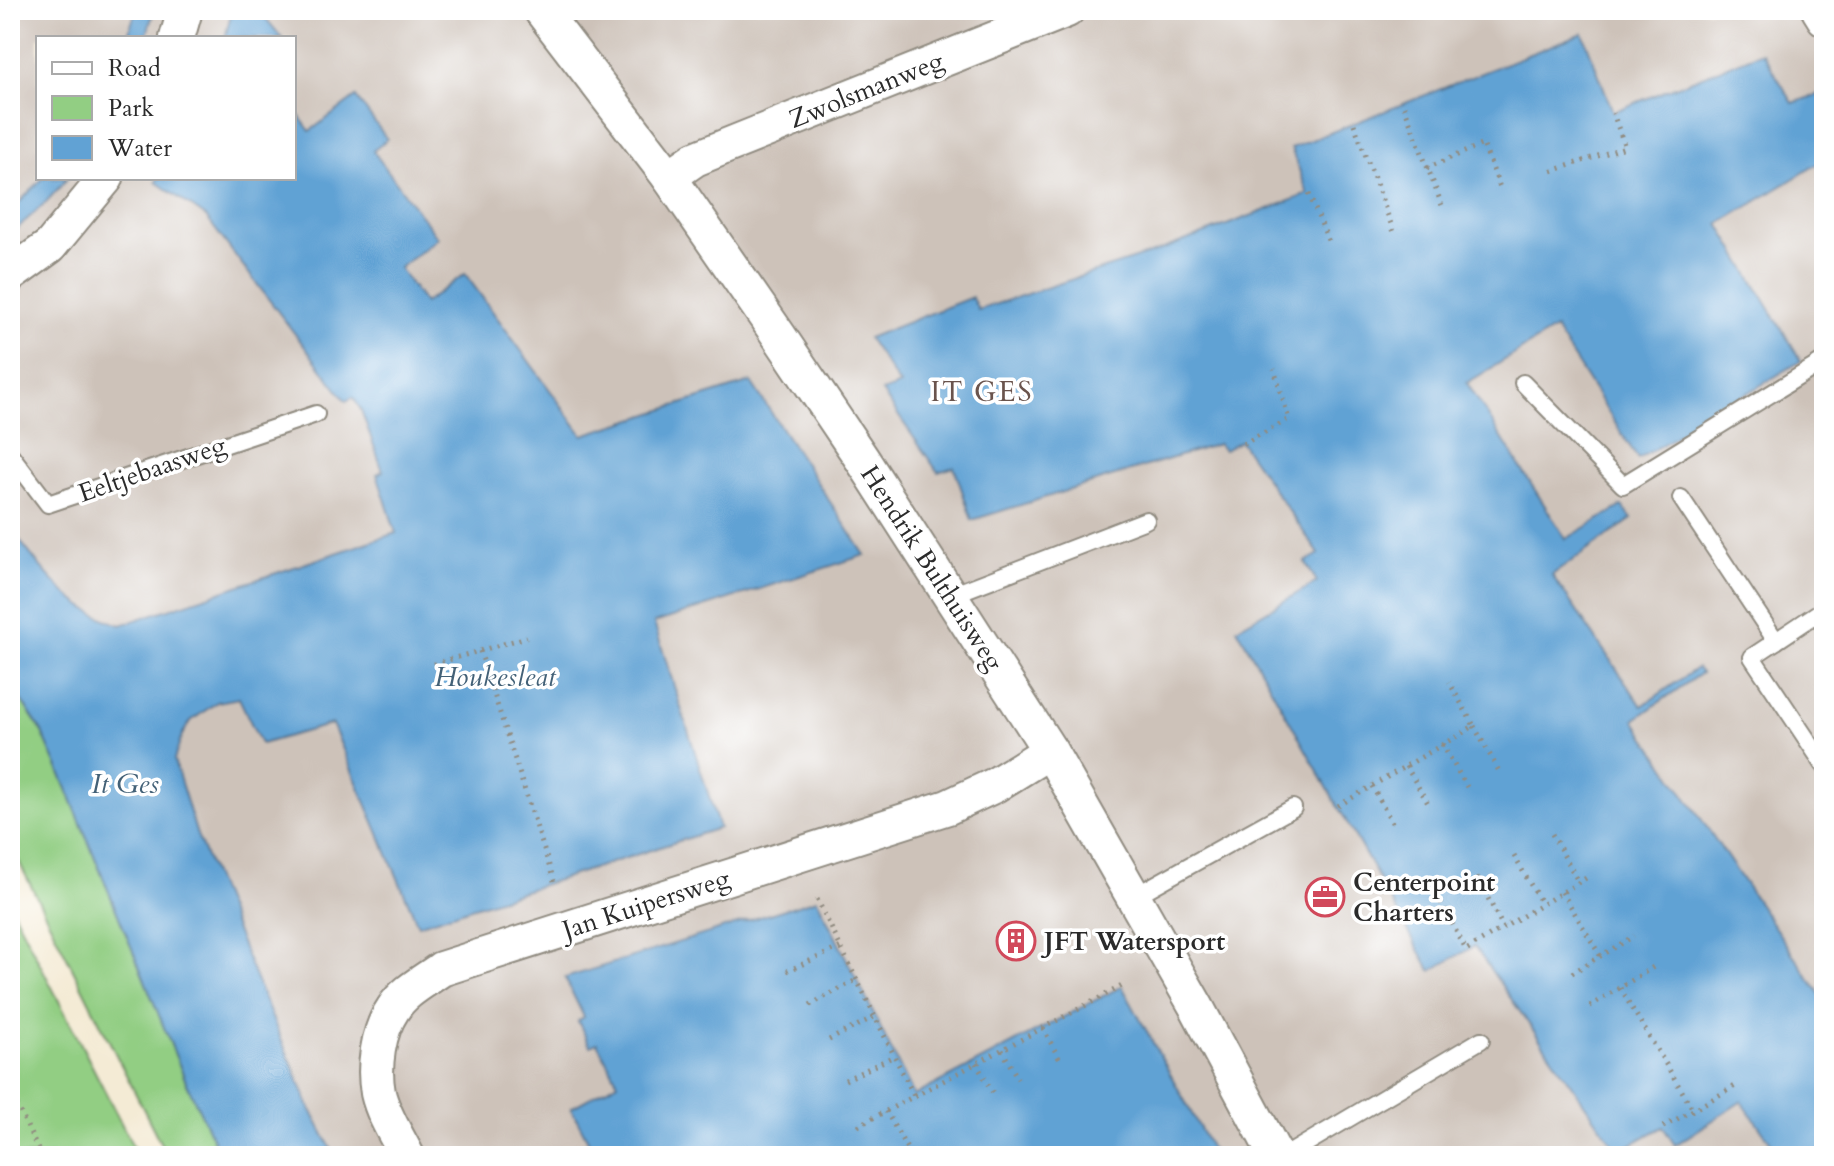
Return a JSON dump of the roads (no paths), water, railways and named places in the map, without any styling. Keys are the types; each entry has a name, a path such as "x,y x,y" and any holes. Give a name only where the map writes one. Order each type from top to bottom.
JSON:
{"street":[{"path":"178,36 185,10"},
{"name":"Hendrik Bulthuisweg","path":"541,10 669,177 854,447 1050,751 1197,1008 1276,1156"},
{"name":"Zwolsmanweg","path":"669,177 695,159 1067,10"},
{"path":"1819,10 1824,18"},
{"path":"10,275 50,246 104,180"},
{"name":"Jan Kuipersweg","path":"407,1156 378,1093 379,1043 393,1009 407,993 441,969 948,807 995,785 1050,751"}],"lane":[{"path":"1523,383 1623,485 1824,361"},
{"name":"Eeltjebaasweg","path":"10,454 48,504 316,414"},
{"path":"1681,498 1776,641"},
{"path":"949,596 1146,520"},
{"path":"1824,609 1752,657 1824,765"},
{"path":"1133,897 1293,808"},
{"path":"1285,1156 1481,1040"}],"water":[{"path":"136,10 154,10 147,36 128,36"},
{"path":"232,10 259,10 280,36 226,36"},
{"path":"1583,33 1613,112 1762,52 1793,103 1822,93 1824,97 1824,160 1719,224 1801,361 1638,459 1555,329 1467,383 1566,539 1622,506 1632,519 1552,575 1642,706 1697,668 1701,673 1634,720 1824,1000 1824,1156 1780,1156 1742,1101 1675,1145 1663,1127 1618,1151 1474,946 1431,971 1237,628 1317,582 1305,562 1319,554 1240,441 1224,450 1218,444 972,520 954,467 938,472 882,392 900,385 868,338 972,297 978,310 1153,253 1308,194 1291,148"},
{"name":"Houkesleat","path":"356,97 387,139 373,151 438,238 399,268 424,303 465,274 583,435 751,382 865,555 654,623 719,828 418,925 332,724 261,744 239,698 217,702 191,721 182,735 174,760 197,835 311,1110 335,1156 221,1156 187,1084 63,779 41,730 10,683 10,528 46,573 71,598 102,618 121,625 396,533 377,474 383,471 361,410 353,397 346,401 206,217 156,182 296,180 296,112 310,131"},
{"path":"41,180 66,180 10,235 10,212"},
{"path":"817,899 914,1096 1122,986 1215,1156 1199,1156 1195,1150 1185,1156 596,1156 571,1108 618,1082 597,1043 590,1046 578,1021 584,1017 565,978"}],"place":[{"name":"Centerpoint Charters","path":"1325,897"},
{"name":"JFT Watersport","path":"1016,941"}],"district":[{"name":"IT GES","path":"982,392"}],"water label":[{"name":"It Ges","path":"125,784"}]}
